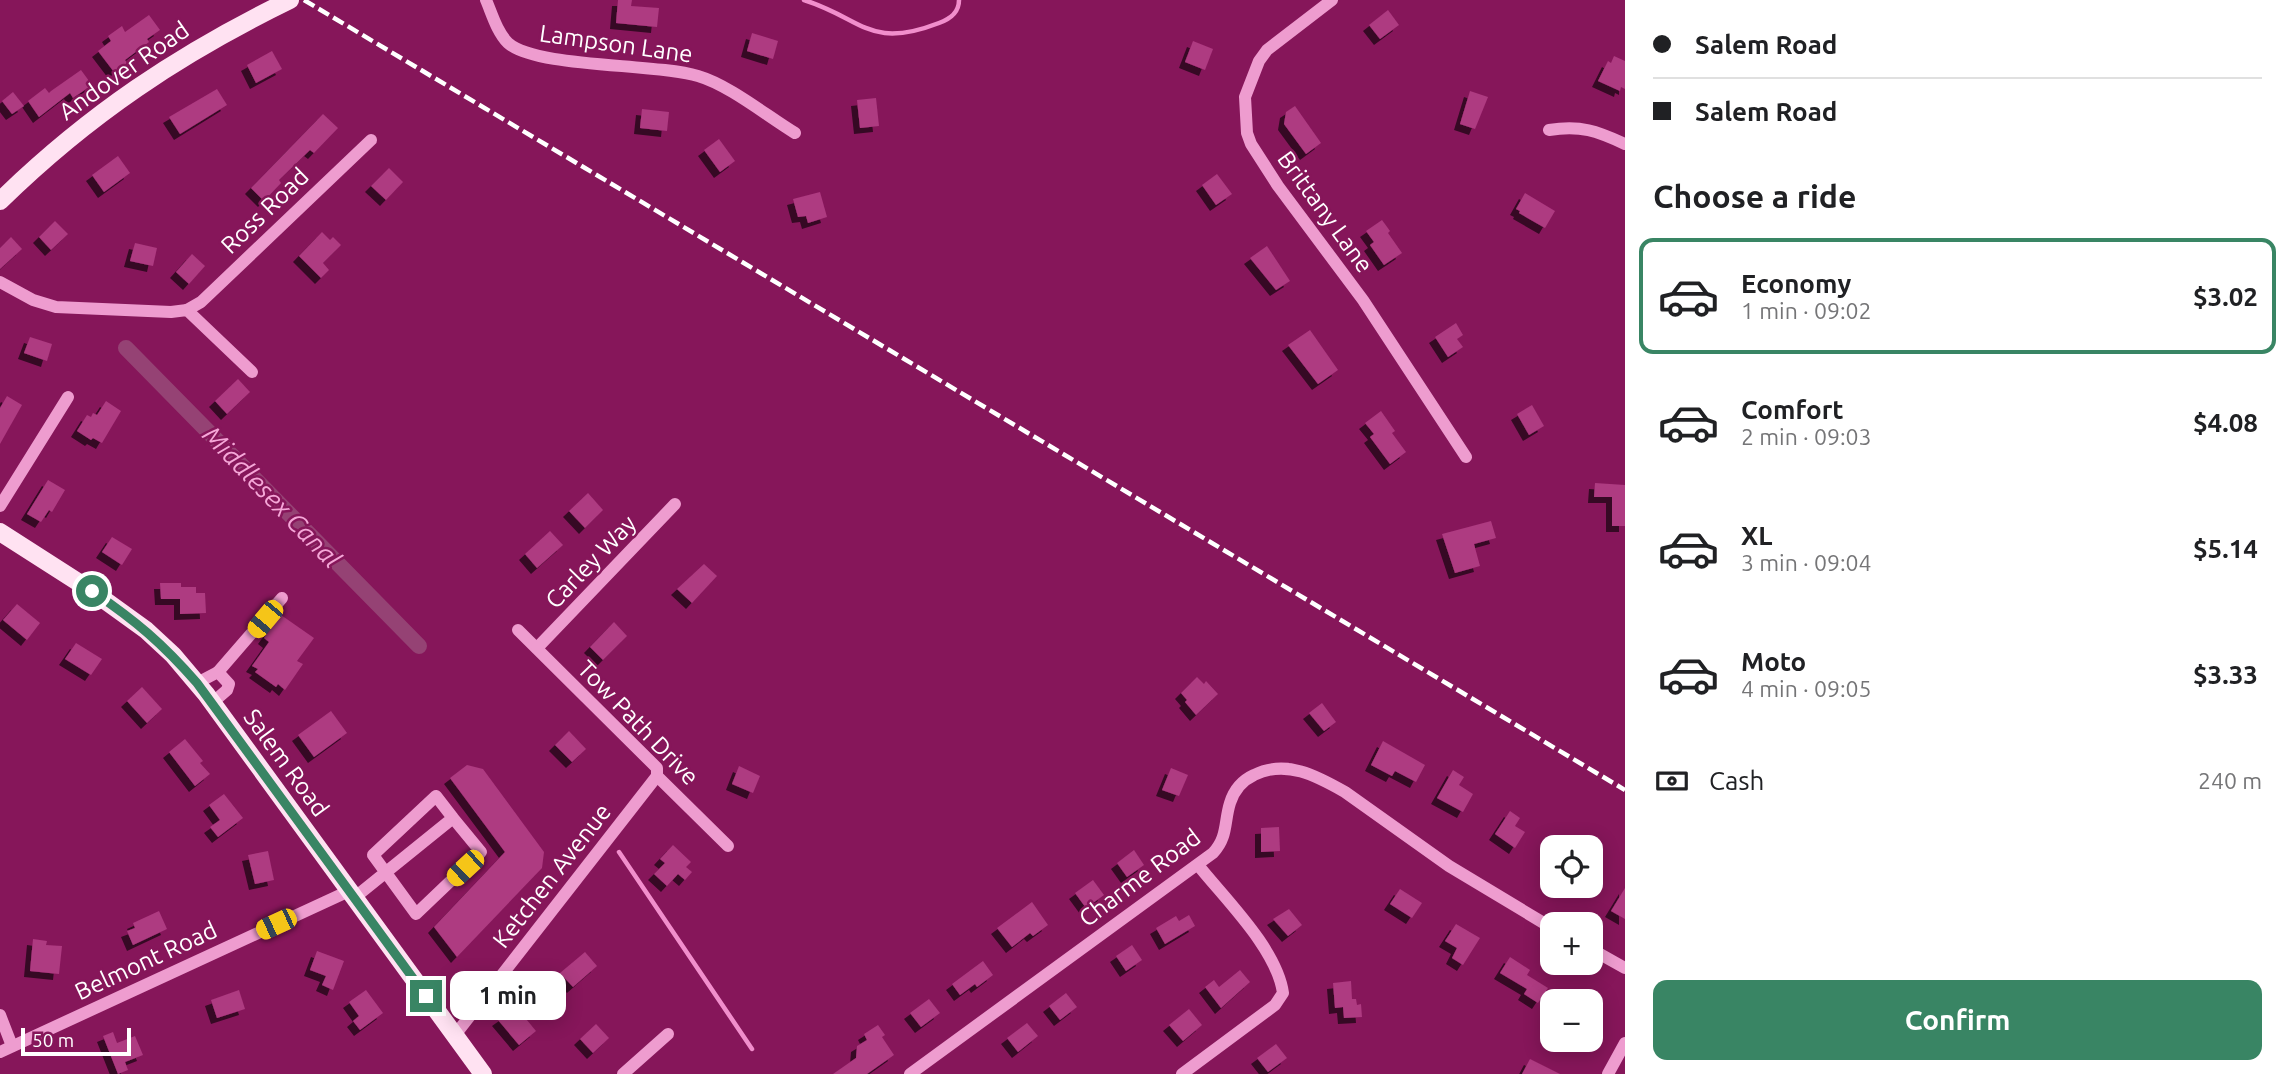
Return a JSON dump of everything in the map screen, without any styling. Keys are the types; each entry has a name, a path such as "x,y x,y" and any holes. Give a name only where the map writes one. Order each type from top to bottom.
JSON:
{"main road":[{"name":"Andover Road","path":"0,201 51,153 144,81 216,37 290,0"},
{"name":"Salem Road","path":"0,533 146,629 173,655 212,703 483,1074"}],"street":[{"name":"Lampson Lane","path":"485,0 498,29 518,50 551,58 665,69 701,77 719,85 795,133"},
{"name":"Brittany Lane","path":"1332,0 1267,50 1259,61 1245,97 1244,122 1247,133 1251,144 1278,186 1363,300 1466,457"},
{"path":"1549,130 1596,130 1625,144"},
{"name":"Ross Road","path":"187,310 201,302 371,140"},
{"path":"0,282 33,300 56,307 171,312 187,310 252,372"},
{"path":"0,506 68,397"},
{"name":"Carley Way","path":"537,649 675,504"},
{"path":"197,683 218,672 282,598"},
{"name":"Tow Path Drive","path":"518,629 656,768 657,776 728,846"},
{"path":"212,703 227,690 229,684 218,672"},
{"name":"Charme Road","path":"910,1074 1213,853 1224,839 1231,801 1241,783 1269,769 1290,769 1317,777 1345,792 1449,866 1540,921"},
{"name":"Ketchen Avenue","path":"455,1035 657,776"},
{"path":"436,796 453,818 481,852 416,914 373,855 436,796"},
{"name":"Belmont Road","path":"6,1049 351,894 385,873 453,818"},
{"path":"1182,1074 1275,1005 1283,993 1279,976 1259,942 1198,865"},
{"path":"1603,956 1625,968"},
{"path":"0,1015 6,1049"},
{"path":"623,1074 668,1034"},
{"path":"1608,1074 1625,1043"}],"building":[{"path":"618,0 632,0 631,6 659,8 657,27 616,23"},
{"path":"1388,10 1399,25 1380,39 1369,25"},
{"path":"149,15 160,30 125,60 127,63 114,72 98,51 111,41 108,36 122,26 125,32"},
{"path":"752,33 778,41 773,59 747,51"},
{"path":"1193,41 1213,49 1205,70 1185,62"},
{"path":"272,51 282,69 256,83 247,65"},
{"path":"1614,56 1625,61 1625,89 1621,87 1620,91 1598,81 1608,61 1611,63"},
{"path":"81,70 92,85 73,98 70,93 39,117 28,101 45,88 49,93"},
{"path":"217,89 227,105 180,134 169,117"},
{"path":"1470,91 1488,97 1475,129 1460,124"},
{"path":"13,92 24,106 12,114 2,101"},
{"path":"876,98 879,126 860,128 857,100"},
{"path":"1295,106 1321,143 1306,154 1284,124 1286,112"},
{"path":"642,109 669,112 667,131 640,128"},
{"path":"323,114 338,128 314,153 310,150 279,180 281,183 264,201 251,188"},
{"path":"719,139 735,161 720,172 704,150"},
{"path":"118,156 130,173 104,192 92,175"},
{"path":"389,168 403,182 386,200 371,186"},
{"path":"1217,174 1232,194 1216,205 1202,185"},
{"path":"820,192 827,217 808,223 806,216 798,217 793,199"},
{"path":"1525,193 1555,211 1545,228 1516,209"},
{"path":"1382,220 1402,253 1384,265 1370,245 1374,242 1366,231"},
{"path":"55,221 68,234 51,250 39,237"},
{"path":"322,232 341,245 323,263 329,270 321,278 299,256"},
{"path":"11,237 22,249 0,269 0,248"},
{"path":"135,243 157,248 153,266 130,261"},
{"path":"1267,246 1290,281 1276,290 1250,258"},
{"path":"192,254 205,266 189,284 176,272"},
{"path":"1456,323 1463,335 1457,339 1463,347 1448,357 1435,337"},
{"path":"1310,330 1338,370 1318,384 1288,345"},
{"path":"30,337 52,344 47,361 24,353"},
{"path":"238,379 250,392 227,414 215,401"},
{"path":"7,396 22,405 0,444 0,408"},
{"path":"106,401 121,411 102,443 77,431 87,415 97,415"},
{"path":"1532,405 1544,426 1529,435 1517,414"},
{"path":"1381,411 1406,452 1390,464 1370,437 1374,434 1365,423"},
{"path":"48,480 65,490 52,512 49,510 41,522 27,514"},
{"path":"1595,483 1625,485 1625,526 1612,526 1612,497 1594,497"},
{"path":"588,493 603,510 585,528 569,511"},
{"path":"1491,521 1496,538 1474,544 1480,566 1455,573 1442,534"},
{"path":"550,531 563,545 537,568 525,554"},
{"path":"112,537 132,549 122,565 102,552"},
{"path":"704,564 717,576 692,603 677,589"},
{"path":"160,583 181,583 181,587 196,587 196,593 205,593 206,613 180,614 180,599 161,599"},
{"path":"17,604 40,623 27,640 3,620"},
{"path":"281,615 314,638 297,661 303,664 285,690 255,672 258,669 252,666 269,642 264,638"},
{"path":"614,622 627,636 603,660 590,647"},
{"path":"76,643 102,659 91,675 65,659"},
{"path":"1197,677 1204,684 1206,681 1218,694 1196,715 1181,693"},
{"path":"142,687 162,709 147,723 127,701"},
{"path":"1322,703 1336,722 1324,731 1309,713"},
{"path":"331,711 347,733 314,757 298,735"},
{"path":"569,731 586,749 572,762 555,745"},
{"path":"185,739 210,774 195,786 169,752"},
{"path":"1383,741 1425,765 1416,782 1395,771 1392,776 1371,765"},
{"path":"467,765 483,769 544,852 542,868 457,957 434,927 505,852 450,778"},
{"path":"739,766 760,776 753,793 732,784"},
{"path":"1171,768 1188,775 1179,796 1162,790"},
{"path":"1453,770 1464,777 1459,785 1473,794 1463,812 1437,798"},
{"path":"224,794 243,818 218,837 210,827 220,820 209,805"},
{"path":"1510,811 1520,818 1515,826 1525,832 1515,848 1495,834"},
{"path":"1279,827 1280,851 1261,852 1261,828"},
{"path":"673,845 691,862 686,867 692,872 685,880 678,874 667,886 654,874 665,863 660,859"},
{"path":"1134,850 1144,865 1127,877 1117,863"},
{"path":"268,851 274,880 255,884 248,855"},
{"path":"1093,880 1104,895 1086,908 1075,893"},
{"path":"1625,888 1625,919 1611,911"},
{"path":"1400,889 1422,903 1412,918 1390,904"},
{"path":"1032,902 1048,925 1033,936 1030,933 1012,947 997,928"},
{"path":"1289,909 1302,925 1288,936 1273,919"},
{"path":"159,911 167,929 133,945 127,931 135,928 133,923"},
{"path":"1189,915 1195,926 1165,944 1156,928 1176,916 1179,921"},
{"path":"1456,924 1480,938 1463,965 1452,958 1457,948 1445,941"},
{"path":"33,939 47,941 46,945 62,946 59,974 30,971"},
{"path":"1132,945 1142,960 1126,971 1116,956"},
{"path":"317,951 344,961 333,990 322,985 326,976 310,970"},
{"path":"585,952 597,966 573,987 560,973"},
{"path":"1510,957 1530,970 1527,975 1548,988 1540,989 1538,1003 1524,994 1527,989 1500,973"},
{"path":"983,961 993,975 960,995 952,984"},
{"path":"1240,970 1250,982 1221,1008 1205,987 1214,980 1219,987"},
{"path":"1351,981 1352,999 1356,999 1357,1005 1361,1004 1362,1017 1344,1018 1343,1007 1335,1008 1333,983"},
{"path":"239,990 245,1009 217,1018 211,1000"},
{"path":"366,990 383,1013 360,1030 353,1021 359,1016 349,1002"},
{"path":"1066,993 1077,1007 1060,1020 1049,1006"},
{"path":"929,999 940,1013 921,1027 910,1013"},
{"path":"512,1002 536,1031 519,1045 498,1020 505,1015 502,1011"},
{"path":"1189,1009 1202,1025 1183,1041 1169,1025"},
{"path":"1027,1023 1038,1036 1018,1052 1007,1038"},
{"path":"596,1024 609,1038 593,1053 580,1039"},
{"path":"878,1025 885,1035 882,1037 894,1055 867,1074 833,1074 856,1058 857,1046 867,1040 864,1034"},
{"path":"113,1032 117,1043 135,1036 143,1055 125,1062 128,1070 118,1074 103,1036"},
{"path":"1276,1044 1287,1058 1268,1072 1257,1058"},
{"path":"1530,1059 1560,1074 1522,1074"}],"waterway":[{"path":"804,0 881,33 916,31 947,20 956,12 959,0"},
{"name":"Middlesex Canal","path":"126,348 419,646"},
{"path":"619,852 752,1049"}],"railway":[{"path":"304,0 1625,790"}],"route":[{"path":"92,591 146,629 197,683 426,996"}]}
